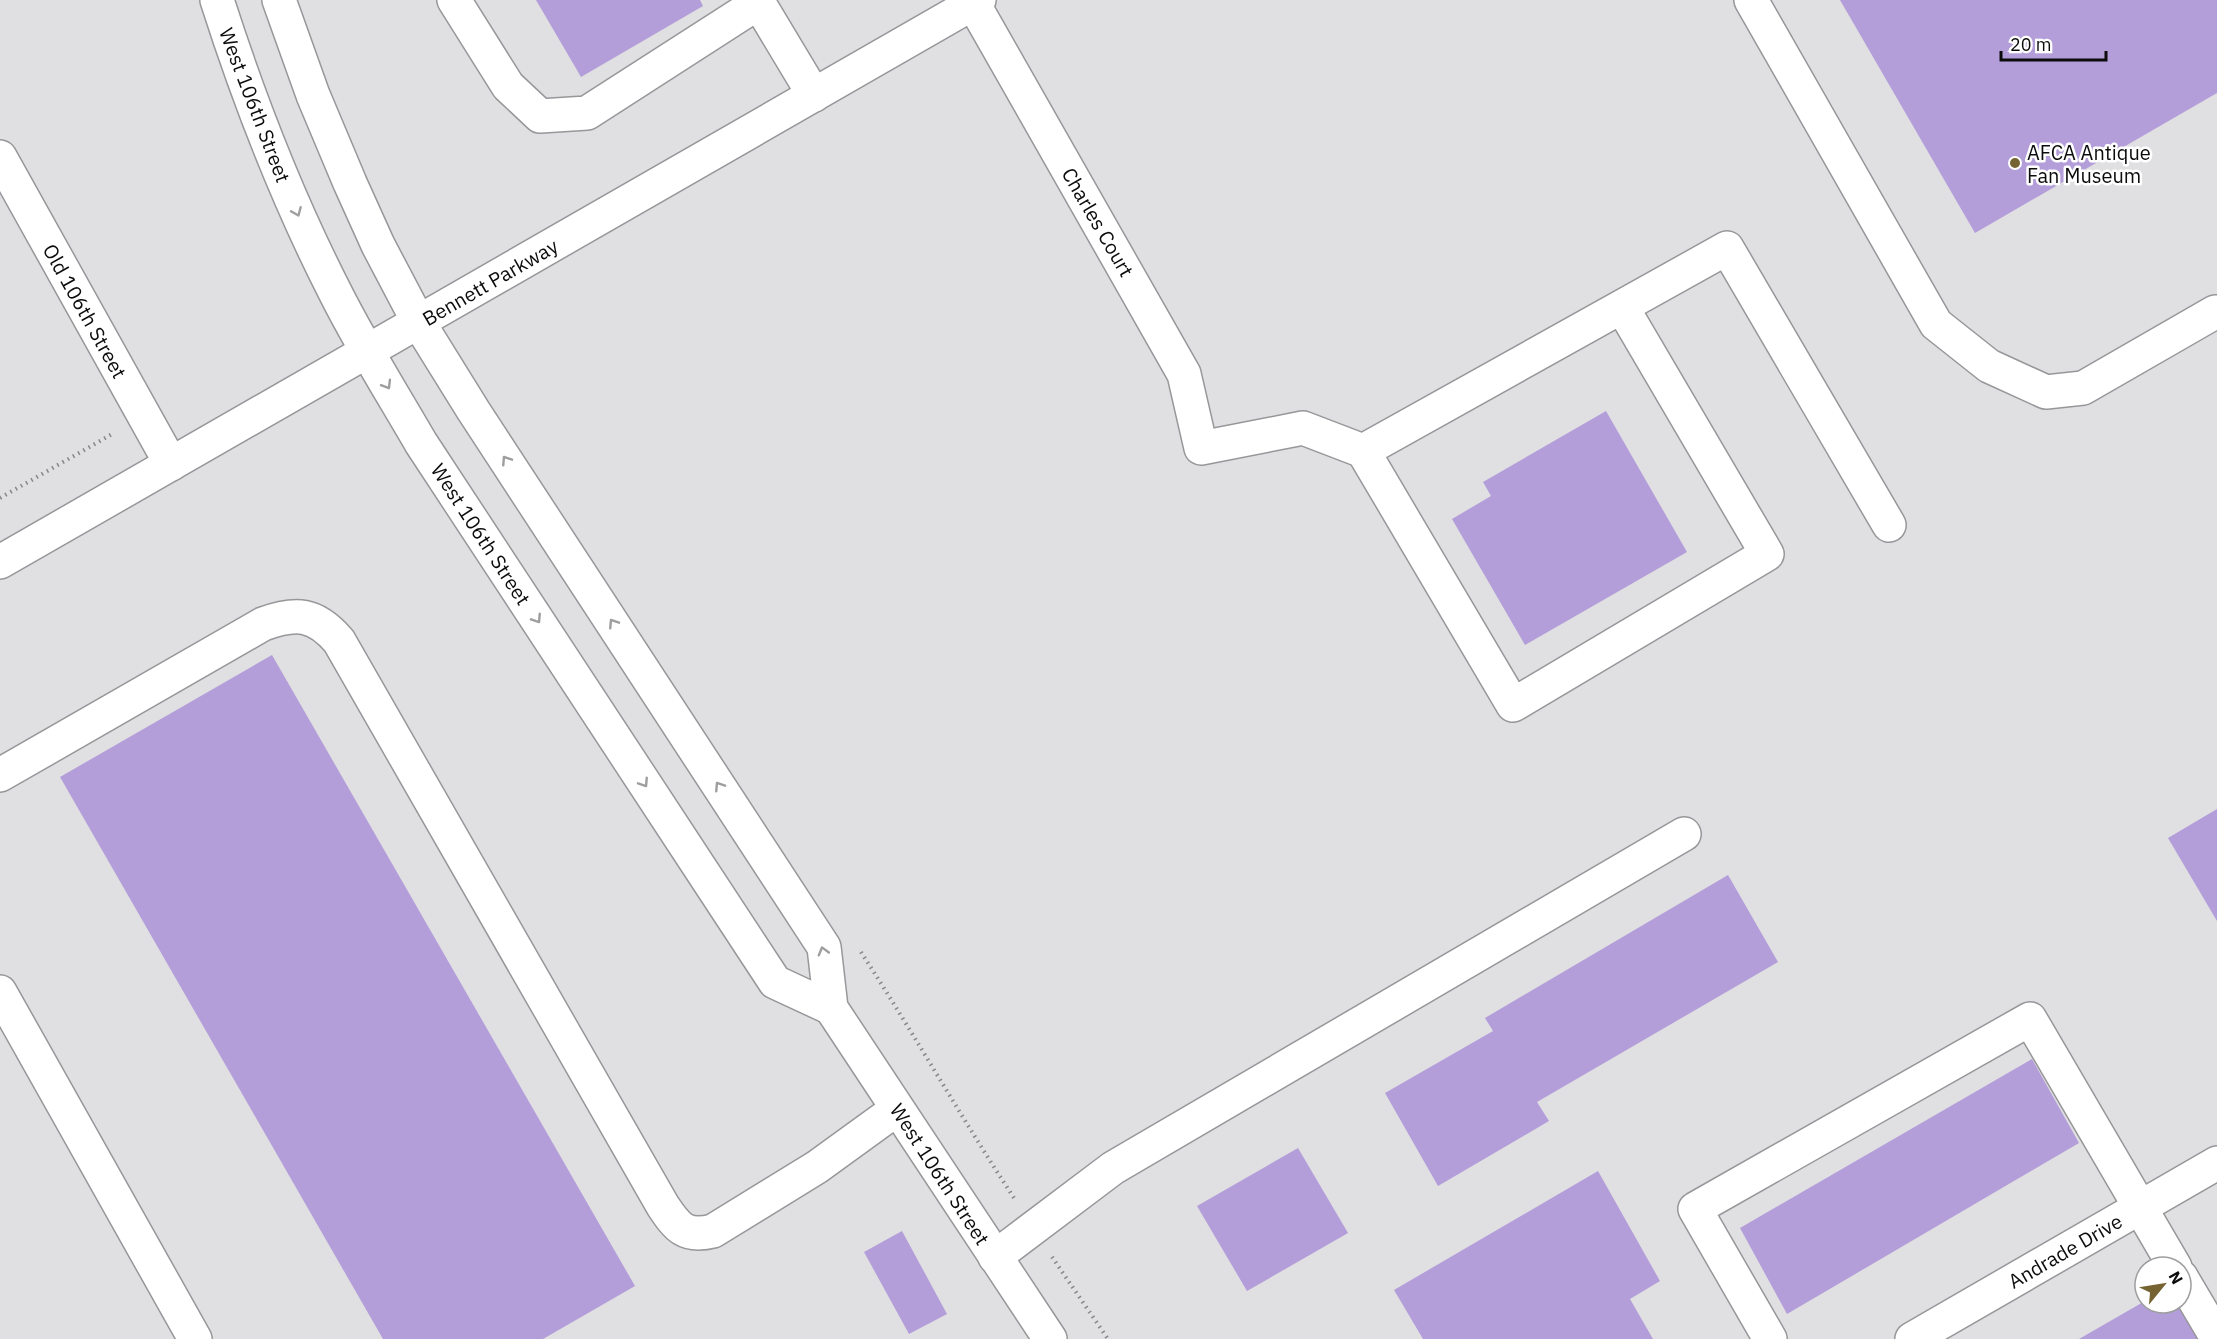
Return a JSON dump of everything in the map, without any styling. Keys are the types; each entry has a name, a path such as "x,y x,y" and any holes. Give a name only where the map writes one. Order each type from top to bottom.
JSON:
{"street":[{"name":"West 106th Street","path":"217,0 241,74 270,150 311,244 367,352 421,442 775,982 831,1008"},
{"name":"West 106th Street","path":"279,0 313,95 350,183 378,245 418,323 824,947 831,1008 1050,1339"},
{"path":"454,0 508,86 540,116 587,113 758,1 814,95"},
{"path":"1751,0 1936,324 1989,366 2046,392 2083,388 2215,312"},
{"name":"Bennett Parkway","path":"0,562 976,2"},
{"name":"Charles Court","path":"976,2 1184,374 1201,448 1303,428 1364,451"},
{"name":"Old 106th Street","path":"0,157 171,464"},
{"path":"1622,307 1767,554 1513,705 1364,451 1726,248 1889,525"},
{"path":"0,775 263,624 285,616 301,616 329,629 339,641 676,1226 688,1232 702,1234 713,1231 818,1167 897,1109"},
{"path":"995,1257 1113,1168 1684,834"},
{"path":"0,992 195,1339"},
{"path":"1770,1339 1695,1209 2030,1019 2168,1255"},
{"name":"Andrade Drive","path":"1912,1339 2217,1163"},
{"path":"2193,1297 2217,1338"}],"path":[{"path":"0,498 114,433"}],"building":[{"path":"536,0 700,0 703,6 581,77"},
{"name":"AFCA Antique Fan Museum","path":"1840,0 2217,0 2217,93 1975,233"},
{"path":"1606,411 1687,552 1525,645 1452,519 1491,496 1483,482"},
{"path":"272,655 635,1286 543,1339 383,1339 60,777"},
{"path":"2217,809 2217,921 2168,838"},
{"path":"1728,875 1778,962 1537,1102 1549,1121 1438,1186 1385,1093 1493,1031 1485,1018"},
{"path":"2032,1059 2079,1143 1787,1314 1740,1228"},
{"path":"1298,1148 1348,1233 1247,1291 1197,1206"},
{"path":"1598,1171 1660,1281 1630,1299 1653,1339 1423,1339 1394,1290"},
{"path":"902,1231 947,1314 909,1334 864,1252"},
{"path":"2133,1308 2133,1315 2184,1315 2198,1339 2079,1339"}],"place":[{"name":"AFCA Antique Fan Museum","path":"2015,163"}]}
